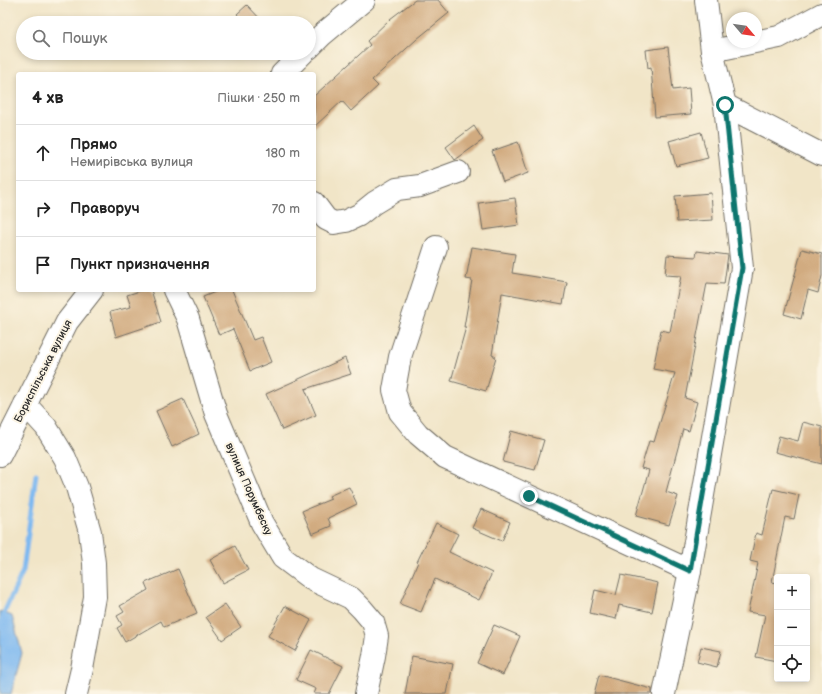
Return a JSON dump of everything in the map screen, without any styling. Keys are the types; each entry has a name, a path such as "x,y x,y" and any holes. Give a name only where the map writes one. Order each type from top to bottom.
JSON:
{"street":[{"path":"316,41 364,0"},
{"path":"664,694 690,571 742,268 725,105 712,51 706,0"},
{"path":"712,51 780,37 822,14"},
{"path":"284,72 296,60"},
{"path":"725,105 822,155"},
{"path":"316,206 326,219 334,223 346,221 359,215 374,203 398,189 420,186 458,172"},
{"path":"436,247 400,357 394,390 400,412 418,434 445,457 690,571"},
{"name":"Бориспільська вулиця","path":"0,455 67,322 90,292"},
{"name":"вулиця Порумбеску","path":"175,292 188,319 216,414 262,523 283,558 311,579 350,598 373,622 377,636 366,694"},
{"path":"26,404 46,427 65,458 77,487 90,532 94,563 95,597 76,694"}],"water":[{"path":"0,611 12,616 22,653 11,694 0,694"}],"building":[{"path":"415,0 438,0 449,13 417,39 372,80 378,86 351,111 342,101 316,125 316,94 370,45 367,41 390,19"},
{"path":"247,5 257,16 239,16 237,14"},
{"path":"668,47 673,90 689,88 691,114 655,117 651,67 648,68 646,50"},
{"path":"474,126 483,140 455,160 446,147"},
{"path":"701,132 708,158 676,166 669,141"},
{"path":"518,142 528,173 503,182 492,151"},
{"path":"711,193 713,220 677,222 675,196"},
{"path":"515,198 519,225 483,230 479,203"},
{"path":"472,247 515,254 512,273 567,282 563,304 502,293 492,355 496,357 486,391 451,381 466,327 464,327 472,280 466,279"},
{"path":"802,249 822,254 822,276 818,293 808,290 801,319 784,314"},
{"path":"697,251 728,255 724,284 707,283 685,398 697,402 689,431 683,429 666,492 678,496 669,525 636,516 649,470 641,468 649,441 654,442 675,373 653,369 661,330 670,332 681,276 665,275 667,255 696,257"},
{"path":"137,292 152,292 161,322 116,337 110,312 131,307 127,295"},
{"path":"215,292 233,292 253,340 261,337 271,362 250,371 233,329 219,335 203,297"},
{"path":"345,358 351,374 305,389 316,415 282,430 266,394"},
{"path":"183,399 199,434 172,447 156,411"},
{"path":"803,422 822,427 822,464 775,452 779,436 798,441"},
{"path":"511,431 544,440 535,470 503,462"},
{"path":"349,487 357,504 328,518 331,526 312,534 302,511 331,499 329,496"},
{"path":"773,489 799,495 794,519 785,517 772,582 774,582 774,660 756,657 765,615 748,612 758,563 750,561 756,533 762,535"},
{"path":"481,509 510,522 502,541 472,528"},
{"path":"436,523 458,534 449,552 492,573 479,600 435,579 421,612 400,604 417,562"},
{"path":"235,546 248,570 223,583 210,560"},
{"path":"178,569 197,613 164,627 161,621 125,642 117,628 122,625 117,616 124,612 120,606 148,590 145,583"},
{"path":"621,575 658,583 652,612 619,605 616,619 590,613 595,590 616,595"},
{"path":"225,604 241,627 222,640 206,617"},
{"path":"285,606 311,620 295,651 268,636"},
{"path":"494,625 520,636 503,675 477,663"},
{"path":"701,647 721,651 717,667 697,662"},
{"path":"311,650 343,666 329,694 314,694 316,689 296,680"},
{"path":"412,656 453,664 447,694 405,694"},
{"path":"599,675 652,689 652,694 594,694"}],"waterway":[{"path":"0,627 4,613 23,571 36,474"}],"route":[{"path":"529,496 690,571 742,268 725,105"}]}
